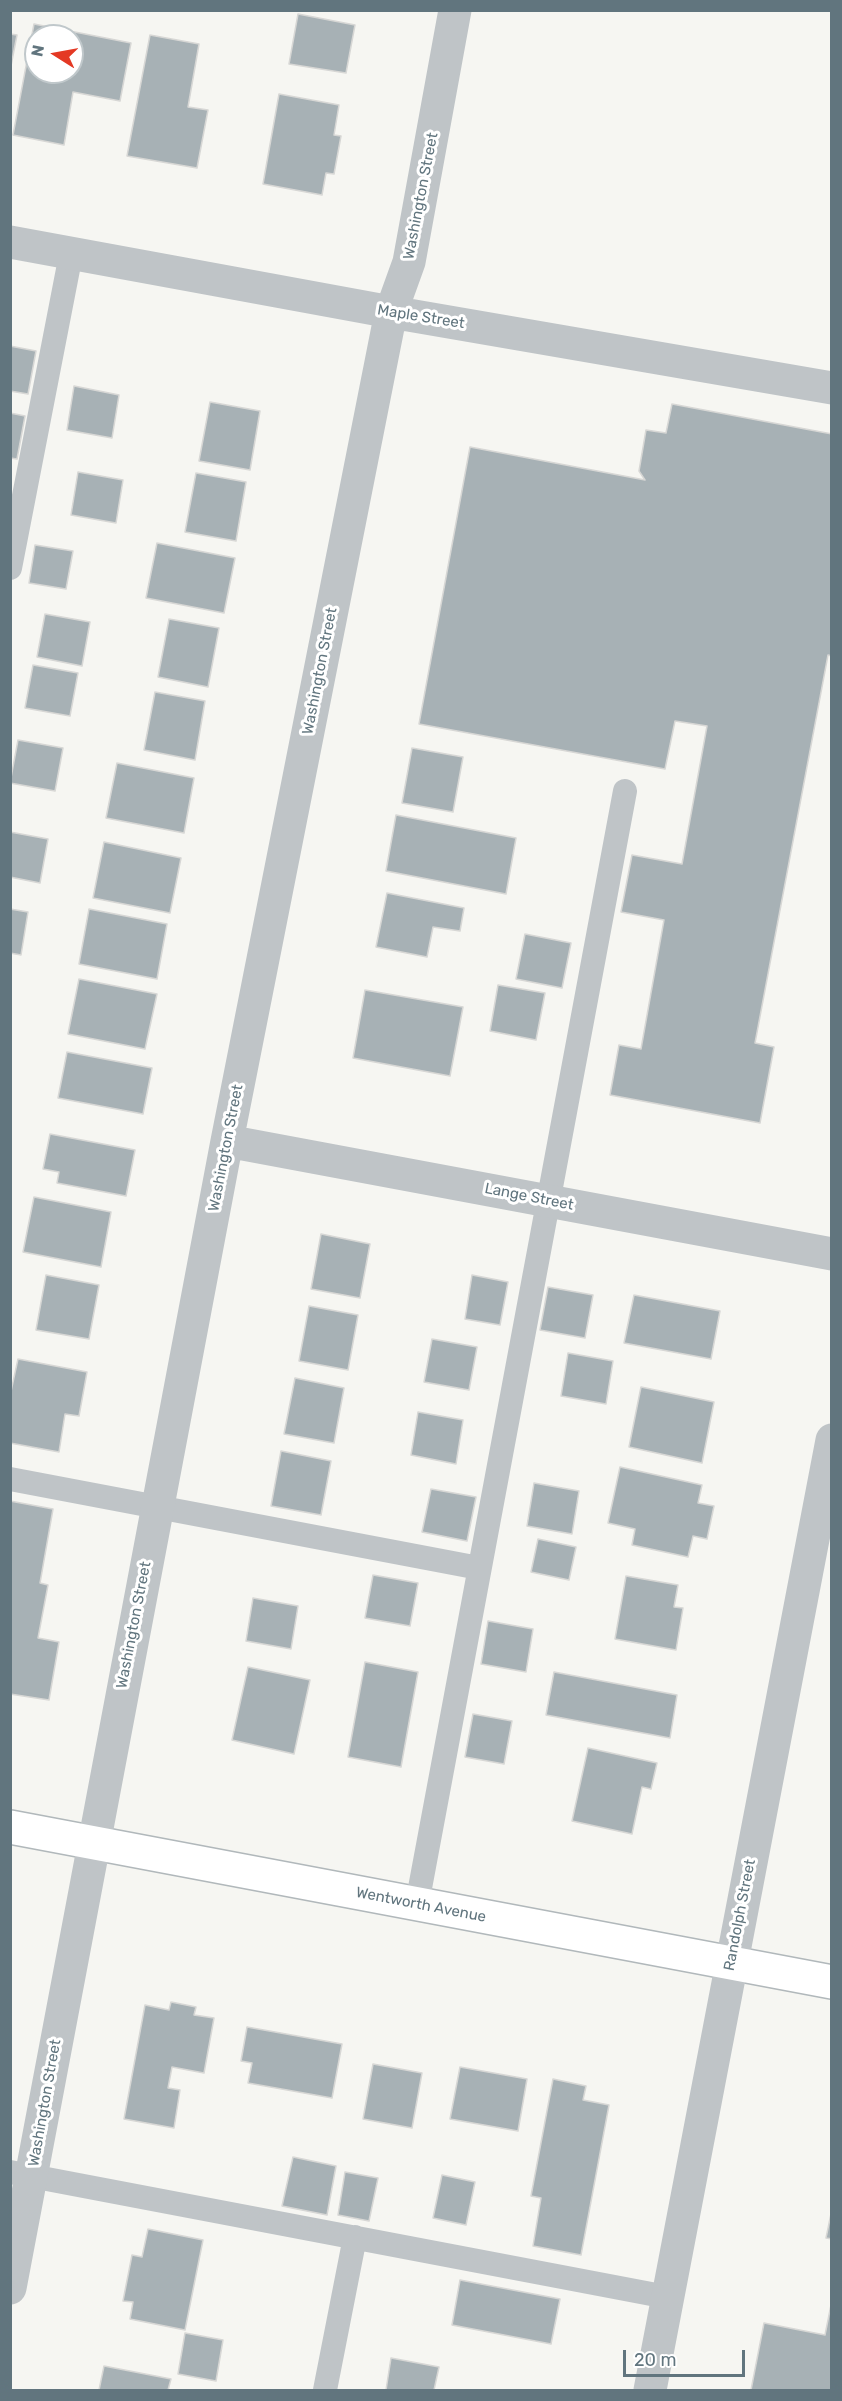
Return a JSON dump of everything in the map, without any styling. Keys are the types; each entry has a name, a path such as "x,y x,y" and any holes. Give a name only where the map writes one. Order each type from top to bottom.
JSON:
{"street":[{"name":"Washington Street","path":"10,2288 21,2174 92,1843 227,1140 391,312 409,262 455,10"},
{"name":"Maple Street","path":"10,242 391,312 831,388"},
{"name":"Lange Street","path":"227,1140 831,1254"},
{"name":"Randolph Street","path":"650,2391 831,1440"},
{"name":"Wentworth Avenue","path":"10,1827 831,1982"}],"lane":[{"path":"10,568 70,254"},
{"path":"417,1904 625,791"},
{"path":"10,1479 479,1568"},
{"path":"21,2174 668,2297"},
{"path":"325,2391 355,2237"}],"building":[{"path":"298,14 355,25 346,73 289,64"},
{"path":"10,34 17,35 10,71"},
{"path":"84,34 131,43 120,101 73,92 64,145 13,135 24,77 24,84 84,84"},
{"path":"150,35 199,44 188,107 208,110 197,168 127,156"},
{"path":"279,94 339,105 334,135 341,136 334,174 326,173 322,195 263,184"},
{"path":"10,346 36,351 28,394 10,391"},
{"path":"74,386 119,395 112,438 67,430"},
{"path":"210,402 260,411 250,470 199,461"},
{"path":"672,404 832,434 832,656 828,655 755,1043 774,1047 760,1123 610,1095 619,1045 641,1049 664,920 621,912 632,855 682,864 707,726 675,721 665,769 419,724 470,447 645,480 639,471 646,430 666,433"},
{"path":"10,413 25,416 17,459 10,458"},
{"path":"78,472 123,480 116,523 71,515"},
{"path":"196,473 246,482 236,541 185,532"},
{"path":"157,543 235,558 224,613 146,598"},
{"path":"35,545 73,551 66,589 29,583"},
{"path":"45,614 90,622 82,666 37,657"},
{"path":"169,619 219,628 208,687 158,677"},
{"path":"33,665 78,673 70,716 25,708"},
{"path":"155,692 205,701 195,760 144,750"},
{"path":"18,740 63,748 55,791 10,783"},
{"path":"412,748 463,757 453,812 402,803"},
{"path":"117,763 194,778 184,833 106,818"},
{"path":"396,815 516,838 506,894 386,871"},
{"path":"10,832 48,839 40,883 10,877"},
{"path":"104,842 181,858 170,913 93,898"},
{"path":"387,893 464,908 460,931 433,927 427,957 376,947"},
{"path":"10,909 28,912 21,955 10,953"},
{"path":"89,909 167,924 157,979 79,964"},
{"path":"525,934 571,943 562,988 516,979"},
{"path":"79,979 157,994 145,1049 68,1034"},
{"path":"498,985 545,993 536,1040 490,1031"},
{"path":"365,990 463,1007 450,1076 353,1058"},
{"path":"67,1052 152,1068 143,1114 58,1098"},
{"path":"50,1134 135,1150 126,1196 57,1183 59,1172 43,1169"},
{"path":"34,1197 111,1212 101,1267 23,1252"},
{"path":"321,1234 370,1244 360,1298 311,1289"},
{"path":"46,1275 99,1285 89,1339 36,1330"},
{"path":"472,1275 508,1282 500,1325 465,1319"},
{"path":"548,1287 593,1295 585,1338 540,1330"},
{"path":"634,1295 720,1311 711,1359 624,1343"},
{"path":"309,1306 358,1315 348,1370 299,1361"},
{"path":"432,1339 477,1347 469,1390 424,1382"},
{"path":"568,1353 613,1361 606,1404 561,1396"},
{"path":"18,1359 87,1372 79,1416 65,1414 59,1452 10,1443 10,1396"},
{"path":"295,1378 344,1388 334,1443 284,1434"},
{"path":"641,1387 714,1402 702,1463 629,1447"},
{"path":"418,1412 463,1420 456,1464 411,1455"},
{"path":"281,1451 331,1461 321,1515 271,1506"},
{"path":"620,1467 702,1485 698,1503 714,1506 707,1539 693,1536 688,1557 632,1545 635,1529 608,1523"},
{"path":"534,1483 579,1491 572,1534 527,1526"},
{"path":"431,1489 476,1497 467,1541 422,1532"},
{"path":"10,1501 53,1509 40,1583 48,1585 38,1638 59,1642 49,1700 10,1694"},
{"path":"538,1539 576,1547 569,1580 531,1572"},
{"path":"373,1575 418,1583 410,1626 365,1618"},
{"path":"626,1576 678,1585 674,1607 683,1608 676,1650 615,1639"},
{"path":"253,1598 298,1606 291,1649 246,1641"},
{"path":"488,1621 533,1629 526,1672 481,1664"},
{"path":"365,1662 418,1672 401,1767 348,1757"},
{"path":"248,1667 310,1680 294,1754 232,1740"},
{"path":"554,1672 677,1695 670,1738 546,1715"},
{"path":"473,1714 512,1721 504,1764 465,1757"},
{"path":"588,1748 657,1763 651,1789 642,1787 632,1834 572,1821"},
{"path":"171,2002 196,2007 194,2015 214,2018 204,2073 172,2067 168,2088 180,2090 174,2128 124,2119 145,2005 169,2010"},
{"path":"247,2027 342,2044 332,2098 248,2083 252,2063 241,2061"},
{"path":"373,2064 422,2073 412,2128 363,2119"},
{"path":"460,2067 527,2079 518,2131 450,2119"},
{"path":"553,2079 586,2086 583,2100 609,2105 581,2255 533,2246 541,2198 531,2196"},
{"path":"293,2157 336,2166 327,2215 282,2206"},
{"path":"345,2172 378,2178 369,2221 338,2215"},
{"path":"442,2175 475,2182 466,2225 433,2218"},
{"path":"832,2209 832,2239 826,2238"},
{"path":"148,2229 203,2240 185,2330 130,2319 133,2302 123,2301 132,2255 142,2257"},
{"path":"460,2280 560,2299 551,2344 452,2325"},
{"path":"832,2300 832,2390 751,2390 764,2323 825,2335"},
{"path":"185,2333 223,2340 216,2381 178,2374"},
{"path":"391,2358 439,2367 434,2390 386,2390"},
{"path":"104,2366 171,2379 168,2390 99,2390"}]}
